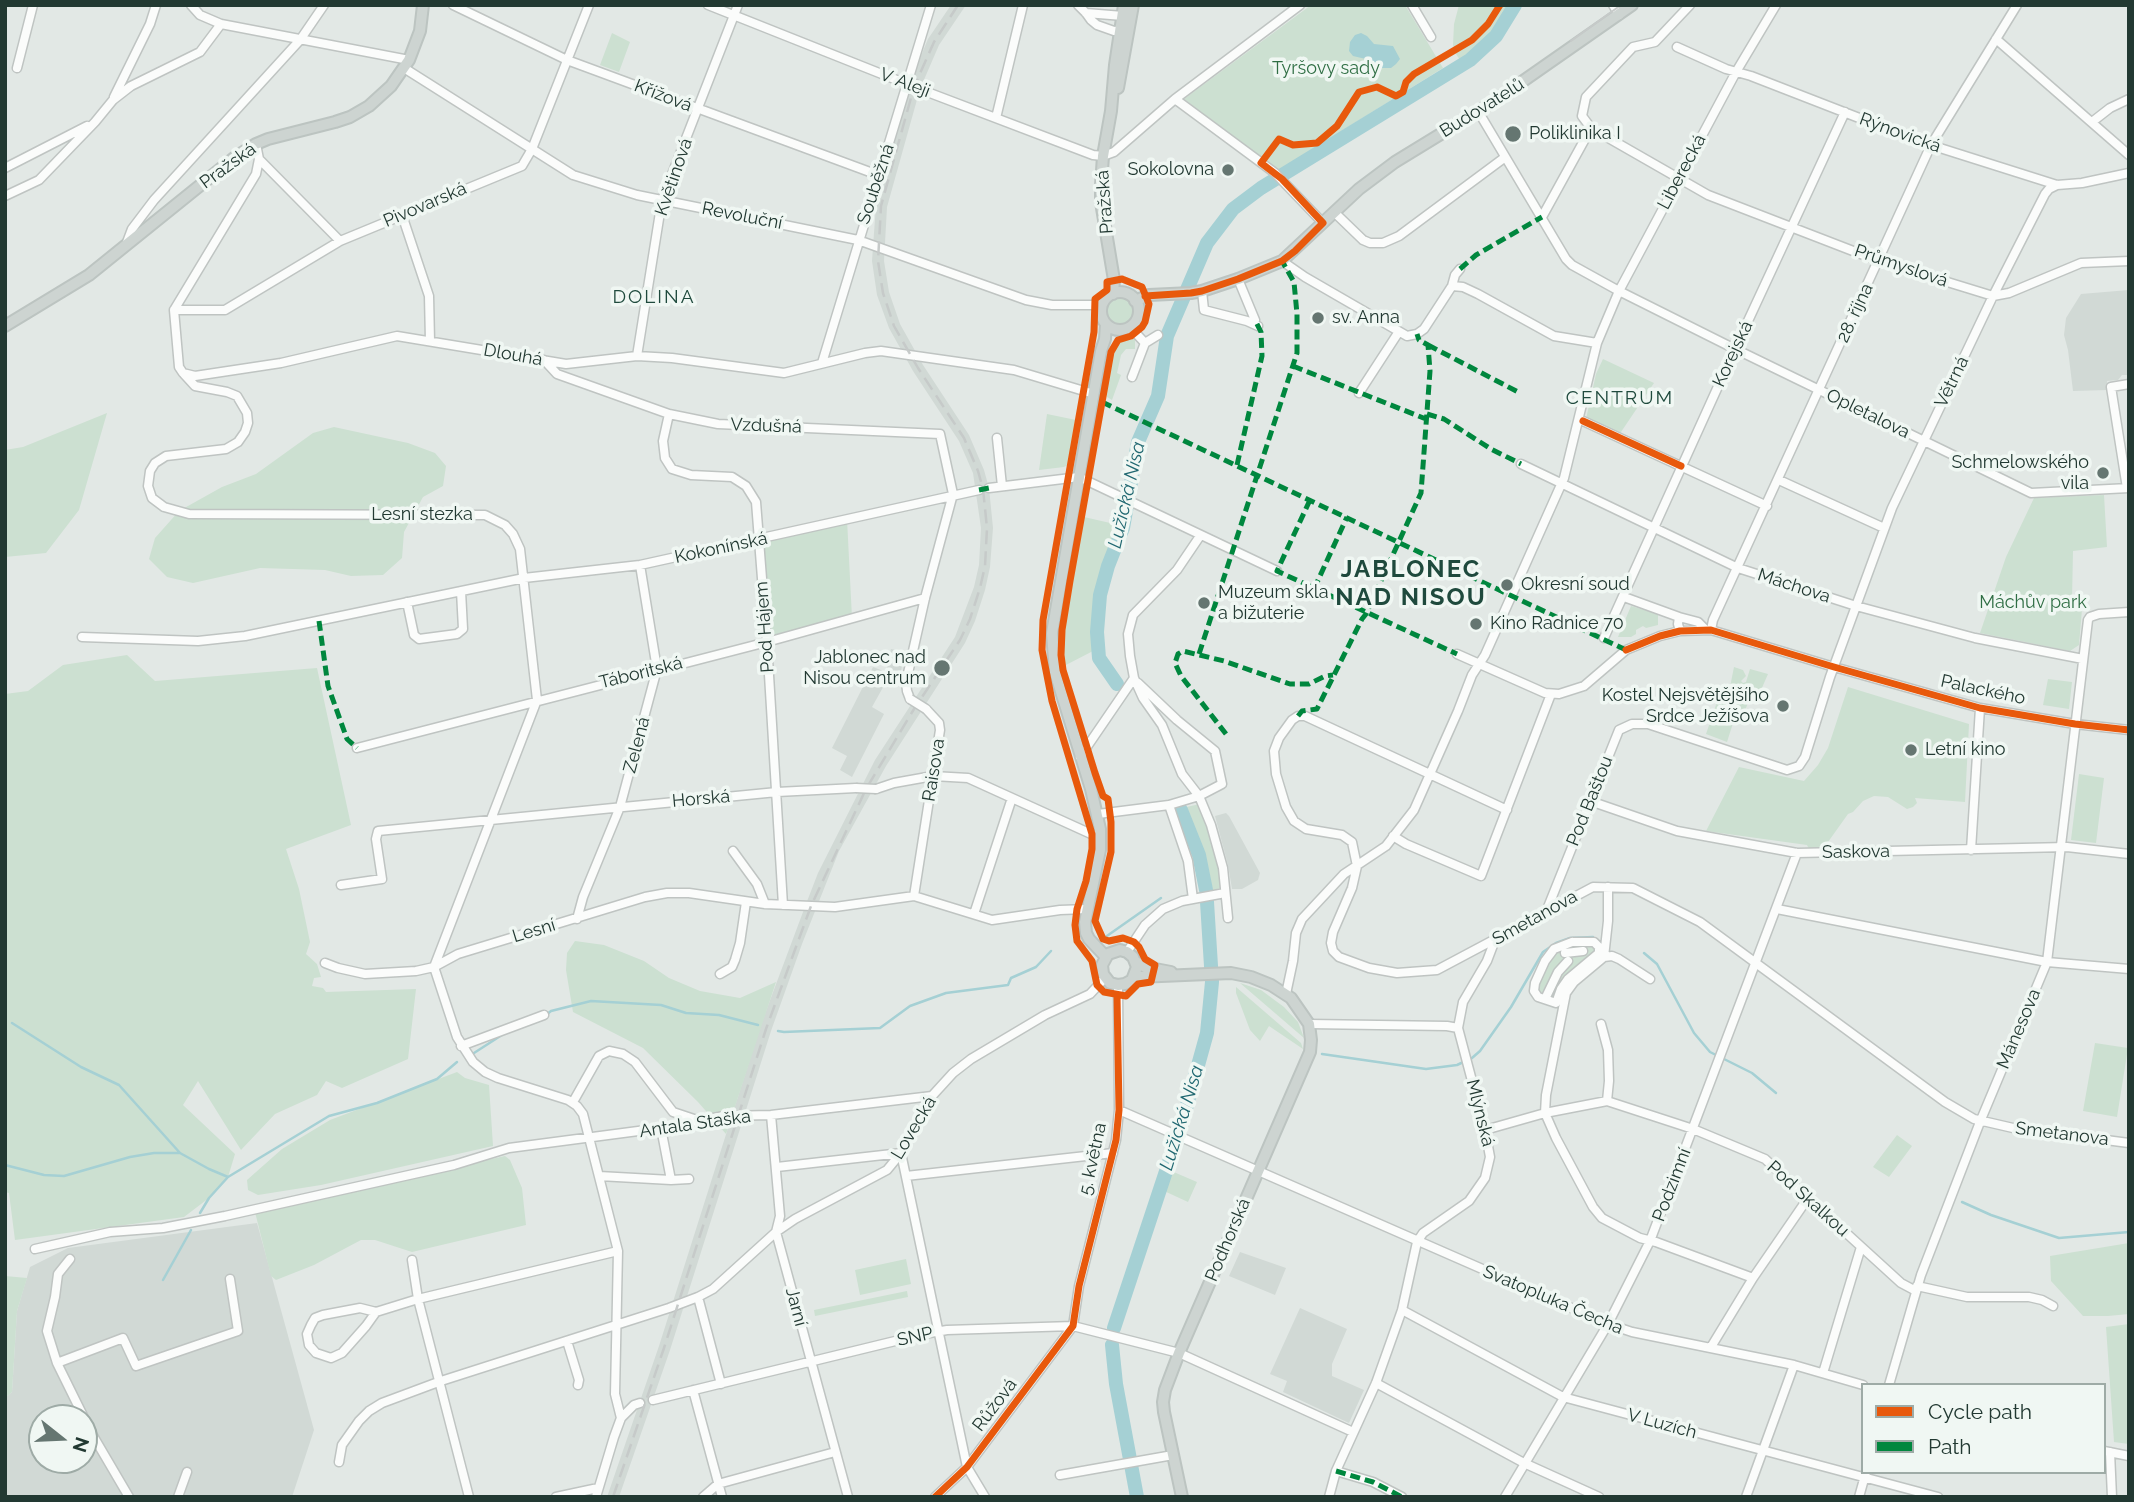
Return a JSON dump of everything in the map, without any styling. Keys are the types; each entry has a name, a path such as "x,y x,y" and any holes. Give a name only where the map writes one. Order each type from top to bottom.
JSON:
{"main road":[{"name":"Pražská","path":"5,326 60,294 125,248 234,158 256,144 335,122 360,112 382,95 406,64 420,31 423,5"},
{"name":"Pražská","path":"1117,293 1101,202 1103,156 1124,20 1133,5"},
{"name":"Budovatelů","path":"1282,261 1359,189 1395,162 1478,111 1616,10 1632,5"},
{"path":"1139,301 1138,317 1130,327 1111,327 1102,317 1105,300 1117,293 1139,301 1197,292 1282,261"},
{"path":"1107,956 1095,947 1086,933 1087,909 1101,838 1098,814 1055,672 1052,642 1055,608 1101,351 1111,327"},
{"path":"1184,975 1153,970 1132,953 1119,950 1107,956 1102,965 1111,985 1138,977 1164,977 1222,973 1251,977 1283,992 1298,1006 1309,1024"},
{"path":"1132,953 1137,971 1132,980"},
{"name":"Podhorská","path":"1182,1497 1163,1402 1165,1390 1310,1052 1309,1024"}],"street":[{"path":"17,68 33,5"},
{"path":"113,100 150,24 156,5"},
{"name":"Revoluční","path":"191,5 200,15 220,24 406,64 573,175 637,195 858,240 1026,300 1052,305 1102,306"},
{"path":"125,248 132,229 154,200 300,40 324,5"},
{"name":"Křížová","path":"453,5 567,60 878,175"},
{"name":"Pivovarská","path":"174,310 225,310 340,241 522,166 532,149 589,5"},
{"name":"V Aleji","path":"708,5 907,84 1093,155 1103,156"},
{"name":"Květinová","path":"637,356 662,200 738,5"},
{"name":"Souběžná","path":"822,363 930,5"},
{"path":"996,118 1023,5"},
{"path":"1078,5 1097,25 1124,20"},
{"path":"1103,156 1114,152 1175,99 1300,5"},
{"path":"1412,5 1431,37"},
{"path":"1542,217 1591,128 1582,116 1586,97 1633,47 1655,42 1690,5"},
{"name":"Liberecká","path":"1479,664 1562,483 1597,343 1619,291 1736,72 1776,5"},
{"name":"28. října","path":"1708,630 1931,145 2017,5"},
{"path":"1086,13 1124,20"},
{"path":"5,196 39,180 113,100 131,86 200,52 220,24"},
{"path":"1996,39 2129,155"},
{"name":"Rýnovická","path":"1677,47 1931,145 2057,185 2082,183 2129,173"},
{"path":"1175,99 1279,176 1323,223"},
{"path":"2092,122 2110,108 2129,99"},
{"name":"Opletalova","path":"1478,111 1504,158 1572,265 1735,349 2031,493 2128,488"},
{"name":"Korejská","path":"1604,638 1845,112"},
{"path":"5,168 95,122"},
{"name":"Průmyslová","path":"1591,128 1708,195 1879,261 1993,296"},
{"path":"183,373 179,367 174,310 256,174 259,159 256,144"},
{"path":"1334,212 1363,240 1383,243 1399,236 1504,158"},
{"path":"259,159 340,241"},
{"name":"Větrná","path":"1834,667 1884,528 1923,441 2045,194 2057,185"},
{"path":"402,215 429,296 430,341"},
{"path":"1282,261 1402,334 1417,334 1424,329 1460,269"},
{"path":"1993,296 2009,293 2081,263 2129,261"},
{"path":"1197,292 1204,310 1256,323 1238,279"},
{"path":"1452,286 1463,287 1478,294 1554,336 1597,343"},
{"path":"1130,327 1145,343"},
{"path":"1359,393 1402,334"},
{"path":"1132,377 1145,343 1158,335"},
{"name":"Dlouhá","path":"183,373 195,376 281,363 397,336 566,364 637,356 783,373 881,351 1014,370 1094,394"},
{"name":"Vzdušná","path":"544,360 557,374 669,414 718,424 940,434 953,494"},
{"name":"Lesní stezka","path":"183,373 195,386 237,396 247,413 248,423 238,442 226,449 166,456 155,463 150,471 148,486 152,498 164,507 189,514 485,514 497,519 513,534 520,549 537,700 434,967"},
{"path":"2128,488 2111,387 2129,384"},
{"name":"Pod Hájem","path":"669,414 663,442 664,457 672,469 691,475 732,477 746,486 756,502 783,905"},
{"path":"1583,421 1767,506"},
{"path":"997,438 1002,486"},
{"name":"Máchova","path":"1521,464 1738,568 1856,606 1975,638 2083,659"},
{"path":"989,488 1079,477 1277,571"},
{"path":"1779,480 1884,528"},
{"name":"Kokonínská","path":"82,637 198,641 233,637 524,578 640,565 979,490"},
{"name":"Raisova","path":"914,897 940,730 939,723 926,709 911,699 906,691 906,682 953,494"},
{"path":"1200,536 1177,570 1133,615 1128,634 1134,678 1143,698 1162,726 1182,774 1200,797 1211,825 1223,868 1221,894 1228,918"},
{"name":"Zelená","path":"577,919 583,897 620,807 657,669 640,565"},
{"path":"407,602 414,635 419,639 457,634 463,629 461,591"},
{"path":"1624,597 1698,622 1708,630"},
{"name":"Táboritská","path":"357,748 767,642 925,598"},
{"name":"Mánesova","path":"1890,1383 1916,1288 1980,1122 2047,962 2088,620 2090,617 2129,612"},
{"path":"1679,617 1680,631"},
{"path":"1457,654 1551,694 1577,690 1626,650 1660,635 1708,630"},
{"name":"Palackého","path":"1708,630 1980,708 2129,730"},
{"path":"1283,992 1293,961 1296,933 1302,919 1335,883 1386,846 1413,810 1479,664"},
{"name":"Pod Baštou","path":"1546,912 1619,730 1632,724 1648,724 1787,770 1793,769 1799,766 1805,757 1834,667"},
{"path":"1080,757 1134,678"},
{"path":"1098,814 1169,805 1200,797 1222,785 1215,751 1177,720 1134,678"},
{"path":"1393,836 1481,876 1551,694"},
{"path":"1971,850 1980,708"},
{"path":"1357,866 1350,840 1342,835 1300,826 1286,807 1273,757 1279,738 1298,716 1305,716 1342,732 1507,810"},
{"name":"Horská","path":"341,884 382,879 376,839 378,831 776,792 876,789 933,776 968,778 1101,838"},
{"path":"974,914 1012,798"},
{"name":"Saskova","path":"1590,801 1676,831 1797,853 2061,848 2129,854"},
{"path":"1169,805 1198,898"},
{"path":"733,851 757,884 765,904"},
{"name":"Podzimní","path":"1504,1497 1608,1324 1650,1241 1797,853"},
{"name":"Smetanova","path":"1357,866 1352,888 1333,932 1331,943 1339,957 1378,970 1397,973 1437,970 1592,887 1633,888 1700,922 1945,1102 1980,1122 2129,1143"},
{"path":"1604,957 1608,887"},
{"name":"Lesní","path":"325,963 365,974 416,971 434,967 458,954 652,895 667,893 689,893 765,904 835,907 914,897 997,920 1060,910 1087,909"},
{"path":"1132,953 1145,925 1163,909 1182,901 1221,894"},
{"path":"720,974 732,967 735,960 746,902"},
{"path":"1777,909 2047,962 2129,969"},
{"path":"1309,1024 1458,1028 1463,1002 1487,961 1495,940"},
{"path":"1545,999 1562,967 1565,953 1572,942 1594,942 1600,949 1598,955 1565,983 1556,1003 1545,999 1538,991 1540,971 1551,953 1565,953 1583,951"},
{"path":"1586,942 1583,951 1587,963"},
{"path":"1565,953 1587,963"},
{"path":"1650,979 1619,959 1604,957 1574,982 1566,993 1546,1095 1545,1113 1580,1184 1602,1218 1650,1241 1754,1278"},
{"path":"434,967 453,1027 461,1046 473,1062 485,1073 573,1102 583,1114 618,1251 615,1394 621,1418"},
{"path":"1540,971 1565,983"},
{"name":"Lovecká","path":"339,1462 342,1445 359,1420 382,1403 440,1381 615,1326 698,1297 713,1289 776,1232 795,1219 887,1170 901,1153 932,1096 953,1073 971,1059 1045,1015 1111,985"},
{"name":"5. května","path":"1073,1326 1079,1286 1113,1153 1118,1110 1111,985"},
{"path":"461,1046 544,1015"},
{"path":"1601,1024 1608,1049 1607,1101"},
{"name":"Mlýnská","path":"1417,1242 1423,1233 1469,1201 1485,1178 1490,1157 1458,1028"},
{"path":"573,1102 599,1056 609,1051 623,1054 635,1062 673,1112 700,1121"},
{"name":"Antala Staška","path":"35,1249 110,1232 163,1228 225,1216 454,1165 499,1150 525,1145 590,1139 724,1116 771,1115 932,1096"},
{"name":"Pod Skalkou","path":"1485,1130 1545,1113 1607,1101 1693,1129 1765,1159 1901,1283 1967,1297 2029,1297 2053,1306"},
{"path":"1118,1110 1258,1171"},
{"name":"Jarní","path":"771,1115 780,1216 776,1232 848,1497"},
{"path":"661,1128 671,1180"},
{"path":"776,1167 901,1153 967,1467 985,1497"},
{"path":"906,1176 1113,1153"},
{"name":"Svatopluka Čecha","path":"1258,1171 1608,1324 1632,1332 1794,1365 1861,1384"},
{"path":"599,1176 689,1179"},
{"path":"1712,1347 1808,1198"},
{"path":"1329,1497 1336,1471 1376,1383 1402,1310 1417,1242"},
{"path":"1823,1373 1861,1247"},
{"path":"376,1312 342,1353 331,1358 323,1357 309,1345 307,1335 311,1325 315,1318 323,1315 359,1308 376,1312 418,1299 618,1251"},
{"path":"70,1259 58,1274 47,1331 57,1363 92,1434 129,1497"},
{"path":"412,1260 418,1299 469,1497"},
{"path":"57,1363 123,1338 136,1366 238,1331 230,1279"},
{"path":"698,1297 721,1384"},
{"name":"V Luzích","path":"1402,1310 1563,1397 1763,1451 1865,1475 1938,1497"},
{"name":"SNP","path":"653,1400 937,1332 1073,1326 1179,1353 1353,1432"},
{"name":"Růžová","path":"935,1497 967,1467 1073,1326"},
{"path":"567,1341 579,1380 578,1385"},
{"path":"1746,1497 1794,1365"},
{"path":"1376,1383 1524,1463 1599,1497"},
{"path":"693,1390 722,1497"},
{"path":"556,1497 597,1492 621,1418 634,1405 640,1403"},
{"path":"2112,1497 2107,1451 2129,1456"},
{"path":"704,1497 719,1484 835,1452"},
{"path":"1060,1475 1173,1455"},
{"path":"1336,1471 1373,1482 1402,1497"},
{"path":"178,1497 187,1472"},
{"path":"1859,1497 1865,1475"}],"shaded area":[{"path":"951,5 966,5 939,45 920,89 887,207 884,261 889,292 900,324 923,365 969,435 984,470 989,488 993,528 985,590 965,643 886,766 839,851 771,1031 670,1350 619,1497 607,1497 659,1346 760,1027 818,873 875,760 955,637 974,587 979,565 981,528 973,473 959,441 913,371 889,328 877,295 872,261 876,205 883,176 918,63 928,39"},
{"path":"2129,290 2129,375 2107,381 2108,390 2073,391 2064,335 2066,318 2081,294"},
{"path":"891,649 905,652 898,685 886,682 872,707 884,714 852,777 840,770 847,756 832,748 873,667 886,672"},
{"path":"1226,813 1260,873 1258,880 1242,889 1232,889 1215,816"},
{"path":"257,1223 314,1430 292,1497 5,1497 5,1398 12,1392 17,1311 30,1267 68,1248"},
{"path":"1240,1252 1286,1268 1275,1295 1229,1276"},
{"path":"1300,1308 1347,1329 1332,1364 1332,1376 1364,1390 1349,1423 1283,1392 1287,1381 1270,1374"}],"green space":[{"name":"Tyršovy sady","path":"1311,5 1405,5 1443,68 1277,171 1184,99"},
{"path":"1459,5 1510,5 1499,25 1462,63 1453,45 1454,24"},
{"path":"612,33 630,42 619,72 600,65"},
{"path":"1120,298 1129,302 1133,311 1129,320 1120,324 1111,320 1107,311 1111,302"},
{"path":"1135,338 1135,349 1126,349 1121,355 1117,373 1121,375 1112,400 1105,393 1112,353 1119,342"},
{"path":"1603,359 1654,383 1619,435 1586,419 1596,374"},
{"path":"107,413 79,510 46,553 5,557 5,450 23,447"},
{"path":"1047,414 1076,420 1068,465 1039,470"},
{"path":"334,427 408,443 435,453 446,466 443,486 423,497 404,532 402,558 383,575 351,576 325,570 260,568 193,583 167,577 149,559 155,538 179,511 222,487 256,474 313,433"},
{"name":"Máchův park","path":"2104,495 2107,547 2073,551 2072,599 2082,609 2079,645 2070,651 1980,633 2006,557 2034,498"},
{"path":"1084,517 1119,525 1095,590 1093,651 1064,666 1063,644 1067,614"},
{"path":"847,519 852,618 767,642 758,540"},
{"path":"1631,606 1658,614 1658,625 1646,628 1643,626 1631,637 1618,637"},
{"path":"127,655 155,681 317,668 351,825 286,849 299,889 310,942 306,954 317,964 321,977 314,978 312,986 323,988 326,992 416,989 408,1059 342,1088 326,1081 317,1095 275,1114 241,1150 198,1081 183,1105 235,1154 228,1177 209,1198 184,1217 15,1240 9,1193 5,1192 5,694 28,691 63,665"},
{"path":"1734,667 1743,670 1746,676 1741,681 1743,683 1746,682 1750,669 1768,674 1758,697 1748,703 1739,725 1733,723 1727,742 1706,734 1719,696 1728,697"},
{"path":"2048,679 2072,682 2069,709 2043,705"},
{"path":"1848,687 1969,724 1965,802 1915,798 1917,803 1907,809 1888,797 1874,796 1863,801 1848,814 1823,849 1809,849 1807,845 1706,831 1739,767 1804,781 1828,748"},
{"path":"2079,774 2104,778 2096,843 2071,840"},
{"path":"1200,804 1214,845 1221,880 1220,888 1209,892 1201,856 1182,808"},
{"path":"1572,940 1599,940 1602,954 1563,991 1559,1008 1533,994 1544,958"},
{"path":"575,941 604,945 644,961 669,978 700,991 740,998 776,982 726,1134 643,1048 573,1012 566,970 567,953"},
{"path":"1240,983 1261,990 1284,1007 1298,1022 1304,1038"},
{"path":"1236,987 1301,1043 1303,1049 1269,1026 1260,1041 1250,1030"},
{"path":"2095,1043 2128,1048 2117,1117 2083,1111"},
{"path":"457,1072 465,1078 489,1085 493,1146 321,1185 258,1195 248,1190 247,1180 282,1149 330,1120"},
{"path":"1897,1135 1912,1146 1889,1177 1873,1167"},
{"path":"505,1156 510,1160 522,1188 526,1225 412,1252 375,1240 361,1240 314,1265 276,1280 271,1276 255,1212"},
{"path":"1169,1170 1197,1182 1188,1202 1162,1190"},
{"path":"2129,1243 2129,1314 2083,1316 2051,1281 2050,1256"},
{"path":"906,1259 911,1284 860,1295 855,1270"},
{"path":"5,1276 27,1278 17,1311 12,1392 5,1398"},
{"path":"907,1291 908,1297 815,1316 814,1310"},
{"path":"2129,1324 2129,1444 2114,1442 2106,1327"}],"water":[{"path":"1361,33 1374,44 1393,46 1400,59 1391,68 1379,68 1370,60 1353,56 1349,51 1350,42 1355,35"}],"waterway":[{"name":"Lužická Nisa","path":"1117,684 1099,658 1097,632 1100,595 1123,528 1138,442 1158,396 1167,336 1207,243 1233,209 1261,188 1470,60 1496,36 1515,5"},
{"name":"Lužická Nisa","path":"1181,810 1199,855 1206,890"},
{"path":"1104,938 1161,898"},
{"name":"Lužická Nisa","path":"1114,1328 1182,1123 1207,1033 1212,982 1207,902"},
{"path":"1322,1054 1426,1069 1457,1065 1480,1051 1511,1007 1543,952 1570,938 1593,937"},
{"path":"778,1031 880,1028 910,1006 946,993 1008,985 1011,978 1036,967 1051,951"},
{"path":"1644,953 1657,964 1694,1033 1710,1052 1752,1073 1776,1093"},
{"path":"546,1015 551,1011 591,1001 661,1005 686,1013 719,1015 758,1025"},
{"path":"12,1023 81,1067 119,1085 180,1153 228,1177"},
{"path":"474,1053 505,1033"},
{"path":"200,1213 209,1198 228,1177 329,1116 377,1103 437,1079 457,1062"},
{"path":"5,1165 44,1175 64,1176 130,1157 180,1153"},
{"path":"1962,1202 2059,1238 2129,1232"},
{"path":"163,1280 191,1230"},
{"name":"Lužická Nisa","path":"1112,1345 1116,1384 1137,1497"}],"tram line":[{"path":"1571,41 1621,5"}],"railway":[{"path":"613,1497 664,1348 766,1029 811,906 866,789 960,640 980,588 985,566 987,528 983,489 978,471 964,438 894,326 883,293 878,261 881,206 914,87 934,42 958,5"}],"marked path":[{"path":"1460,269 1476,255 1542,217"},
{"path":"1199,654 1297,353 1294,282 1282,261"},
{"path":"1237,465 1262,356 1261,332 1255,320"},
{"path":"1298,716 1302,711 1317,709 1366,614 1421,493 1430,371 1428,345 1419,340 1417,334"},
{"path":"1428,345 1520,393"},
{"path":"1293,366 1426,419"},
{"path":"1102,402 1626,650"},
{"path":"1427,414 1444,419 1491,449 1521,464"},
{"path":"979,490 989,488"},
{"path":"1310,500 1277,571 1457,654"},
{"path":"1314,589 1347,517"},
{"path":"319,621 328,686 347,739 357,748"},
{"path":"1226,734 1181,676 1175,663 1178,654 1183,651 1224,661 1290,684 1309,684 1333,675"},
{"path":"1336,1471 1373,1482 1402,1497"}],"cycle path":[{"path":"1145,296 1202,291 1282,261 1295,251 1323,223 1282,179 1261,163 1279,139 1293,145 1317,143 1337,126 1359,92 1377,87 1396,96 1403,92 1406,82 1414,74 1472,40 1488,24 1500,5"},
{"path":"1122,279 1142,287 1149,304 1142,327 1131,336 1118,340 1111,352 1070,581 1061,655 1063,670 1095,773 1103,796 1108,799 1111,822 1111,852 1095,921 1103,939 1109,941 1123,938 1134,942 1145,959 1155,965 1151,982 1138,984 1126,996 1104,992 1097,985 1092,961 1077,941 1077,909 1086,881 1092,834 1052,701 1042,650 1043,620 1094,332 1095,299 1107,290 1107,282 1122,279"},
{"path":"1583,421 1681,466"},
{"path":"1626,650 1680,631 1711,630 1980,708 2129,730"},
{"path":"935,1497 967,1467 1073,1326 1079,1286 1116,1140 1119,1110 1117,996"}],"place":[{"name":"Poliklinika I","path":"1513,134"},
{"name":"Sokolovna","path":"1228,170"},
{"name":"sv. Anna","path":"1318,318"},
{"name":"Schmelowského vila","path":"2103,473"},
{"name":"Okresní soud","path":"1507,585"},
{"name":"Muzeum skla a bižuterie","path":"1204,603"},
{"name":"Kino Radnice 70","path":"1476,624"},
{"name":"Jablonec nad Nisou centrum","path":"942,668"},
{"name":"Kostel Nejsvětějšího Srdce Ježíšova","path":"1783,706"},
{"name":"Letní kino","path":"1911,750"}],"district":[{"name":"DOLINA","path":"654,297"},
{"name":"CENTRUM","path":"1620,398"},
{"name":"JABLONEC NAD NISOU","path":"1411,584"}]}
